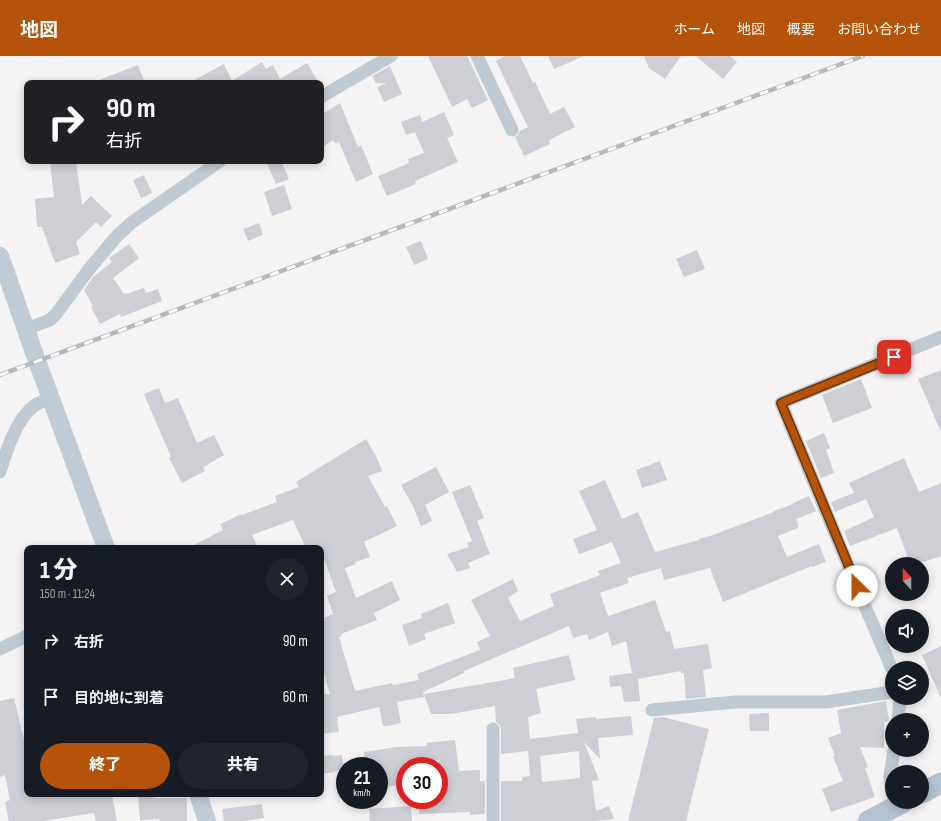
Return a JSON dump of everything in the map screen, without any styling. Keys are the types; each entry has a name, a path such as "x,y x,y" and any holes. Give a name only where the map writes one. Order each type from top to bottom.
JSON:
{"main road":[{"path":"929,789 941,783"},
{"path":"868,821 885,809"}],"street":[{"path":"324,95 391,56"},
{"path":"477,56 512,130"},
{"path":"26,329 50,320 56,314 97,259 117,236 131,223 216,164"},
{"path":"0,256 105,545"},
{"path":"889,661 855,584 781,403 941,337"},
{"path":"0,472 12,438 28,411 34,405 51,398"},
{"path":"0,649 24,637"},
{"path":"652,710 735,702 826,702 885,693"},
{"path":"493,729 493,821"},
{"path":"199,797 207,821"}],"building":[{"path":"428,56 467,56 488,100 472,108 467,99 452,107"},
{"path":"505,56 520,56 533,83 535,82 550,114 564,107 575,127 549,140 550,144 524,156 515,137 520,131 528,127 496,61"},
{"path":"548,56 584,56 554,69"},
{"path":"644,56 681,56 665,79 649,68"},
{"path":"696,56 730,56 737,62 723,79"},
{"path":"262,62 266,69 273,65 280,79 307,63 317,80 234,80"},
{"path":"224,64 232,80 195,80"},
{"path":"138,65 144,80 99,80"},
{"path":"390,66 402,94 384,102 377,87 387,83 376,83 372,76"},
{"path":"340,103 358,147 361,145 373,174 356,182 339,142 336,144 333,140 324,146 324,113"},
{"path":"444,112 454,135 447,138 458,162 415,181 416,184 387,196 378,176 409,163 408,159 424,153 415,132 406,135 401,122 420,115 422,122"},
{"path":"50,164 76,164 82,205 91,196 112,216 101,227 96,222 76,242 80,254 55,263 42,227 37,227 35,199 54,197"},
{"path":"267,164 282,164 289,179 276,184"},
{"path":"144,175 152,193 141,198 133,180"},
{"path":"284,185 292,209 272,216 264,192"},
{"path":"259,223 263,235 248,241 243,229"},
{"path":"421,241 428,259 414,265 406,247"},
{"path":"129,244 139,258 113,278 124,294 144,288 146,293 158,289 162,301 121,317 120,314 100,324 91,307 93,306 84,290 93,277 112,262 109,258"},
{"path":"697,250 705,269 684,277 676,259"},
{"path":"941,370 941,432 918,379"},
{"path":"861,379 872,408 833,423 822,395"},
{"path":"159,388 165,403 178,398 197,443 214,435 224,455 203,467 205,471 182,483 169,458 171,457 144,394"},
{"path":"824,433 830,448 826,450 834,473 821,478 806,441"},
{"path":"366,439 377,458 382,471 368,476 385,507 387,506 397,526 364,542 370,557 355,562 356,564 345,568 356,598 392,581 400,600 374,613 377,620 341,634 342,636 339,637 355,691 392,683 393,685 419,680 417,674 480,650 477,642 490,636 471,600 513,579 518,591 508,598 520,621 554,606 550,594 600,575 598,571 621,563 612,542 579,554 573,539 597,530 579,491 605,480 622,519 638,512 655,552 713,535 774,512 809,496 816,511 796,519 798,528 778,536 787,557 819,544 826,562 812,566 723,602 710,568 664,580 661,568 627,578 629,583 600,593 608,616 655,600 666,632 670,631 674,649 708,644 712,668 703,670 706,697 686,699 684,673 681,673 681,671 638,679 640,701 624,702 621,686 610,687 609,676 632,673 626,641 612,646 608,632 589,640 587,634 573,638 569,626 464,671 464,673 423,692 424,697 397,702 401,723 383,726 379,707 337,717 339,732 324,734 324,694 330,694 324,674 324,618 333,614 327,596 336,592 324,559 324,545 305,545 293,520 252,535 257,545 194,545 223,530 220,524 242,514 277,502 275,496 299,487 296,482"},
{"path":"904,458 919,492 941,483 941,556 929,560 929,557 907,557 897,528 850,546 844,531 874,517 866,499 835,512 831,502 854,493 849,483"},
{"path":"660,461 667,480 642,488 636,470"},
{"path":"436,467 449,492 425,505 432,521 421,526 413,506 401,485"},
{"path":"470,485 484,518 477,521 490,554 468,563 470,568 457,572 447,554 469,547 467,543 472,541 452,492"},
{"path":"448,603 455,623 424,634 426,639 409,646 402,625 422,618 421,614"},
{"path":"941,646 941,698 929,671 929,661 925,661 922,655"},
{"path":"569,655 575,680 536,689 541,713 528,717 530,739 578,733 576,719 631,716 633,735 598,738 600,759 584,742 599,780 592,781 596,811 609,806 614,819 594,821 501,821 501,781 522,781 522,777 530,776 528,751 501,754 501,729 500,725 496,722 495,706 451,714 431,714 424,694 515,678 513,668","holes":["579,751 580,778 542,782 540,756"]},
{"path":"14,698 24,740 24,797 113,797 117,821 96,821 94,813 43,821 9,821 5,802 10,800 5,775 0,777 0,701"},
{"path":"885,701 888,713 885,713 884,722 884,748 860,747 868,767 865,768 875,797 831,812 822,789 843,781 833,757 835,756 828,738 841,733 837,710"},
{"path":"769,713 769,731 750,731 749,714"},
{"path":"663,717 709,729 686,821 628,821 654,718"},
{"path":"455,740 459,771 480,770 480,781 485,781 485,814 470,815 470,812 419,814 419,809 448,809 448,757 396,757 396,785 388,787 388,757 364,757 364,752 397,747 427,746 426,743"},
{"path":"342,755 342,757 336,757 335,772 324,774 324,756"},
{"path":"138,797 187,798 187,821 159,821 159,819 140,820"},
{"path":"262,804 264,818 243,821 224,821 222,809"},
{"path":"388,808 411,809 412,821 370,821 369,809 388,809"}],"railway":[{"path":"0,375 863,56"}],"route":[{"path":"857,586 781,403 894,357"}]}
